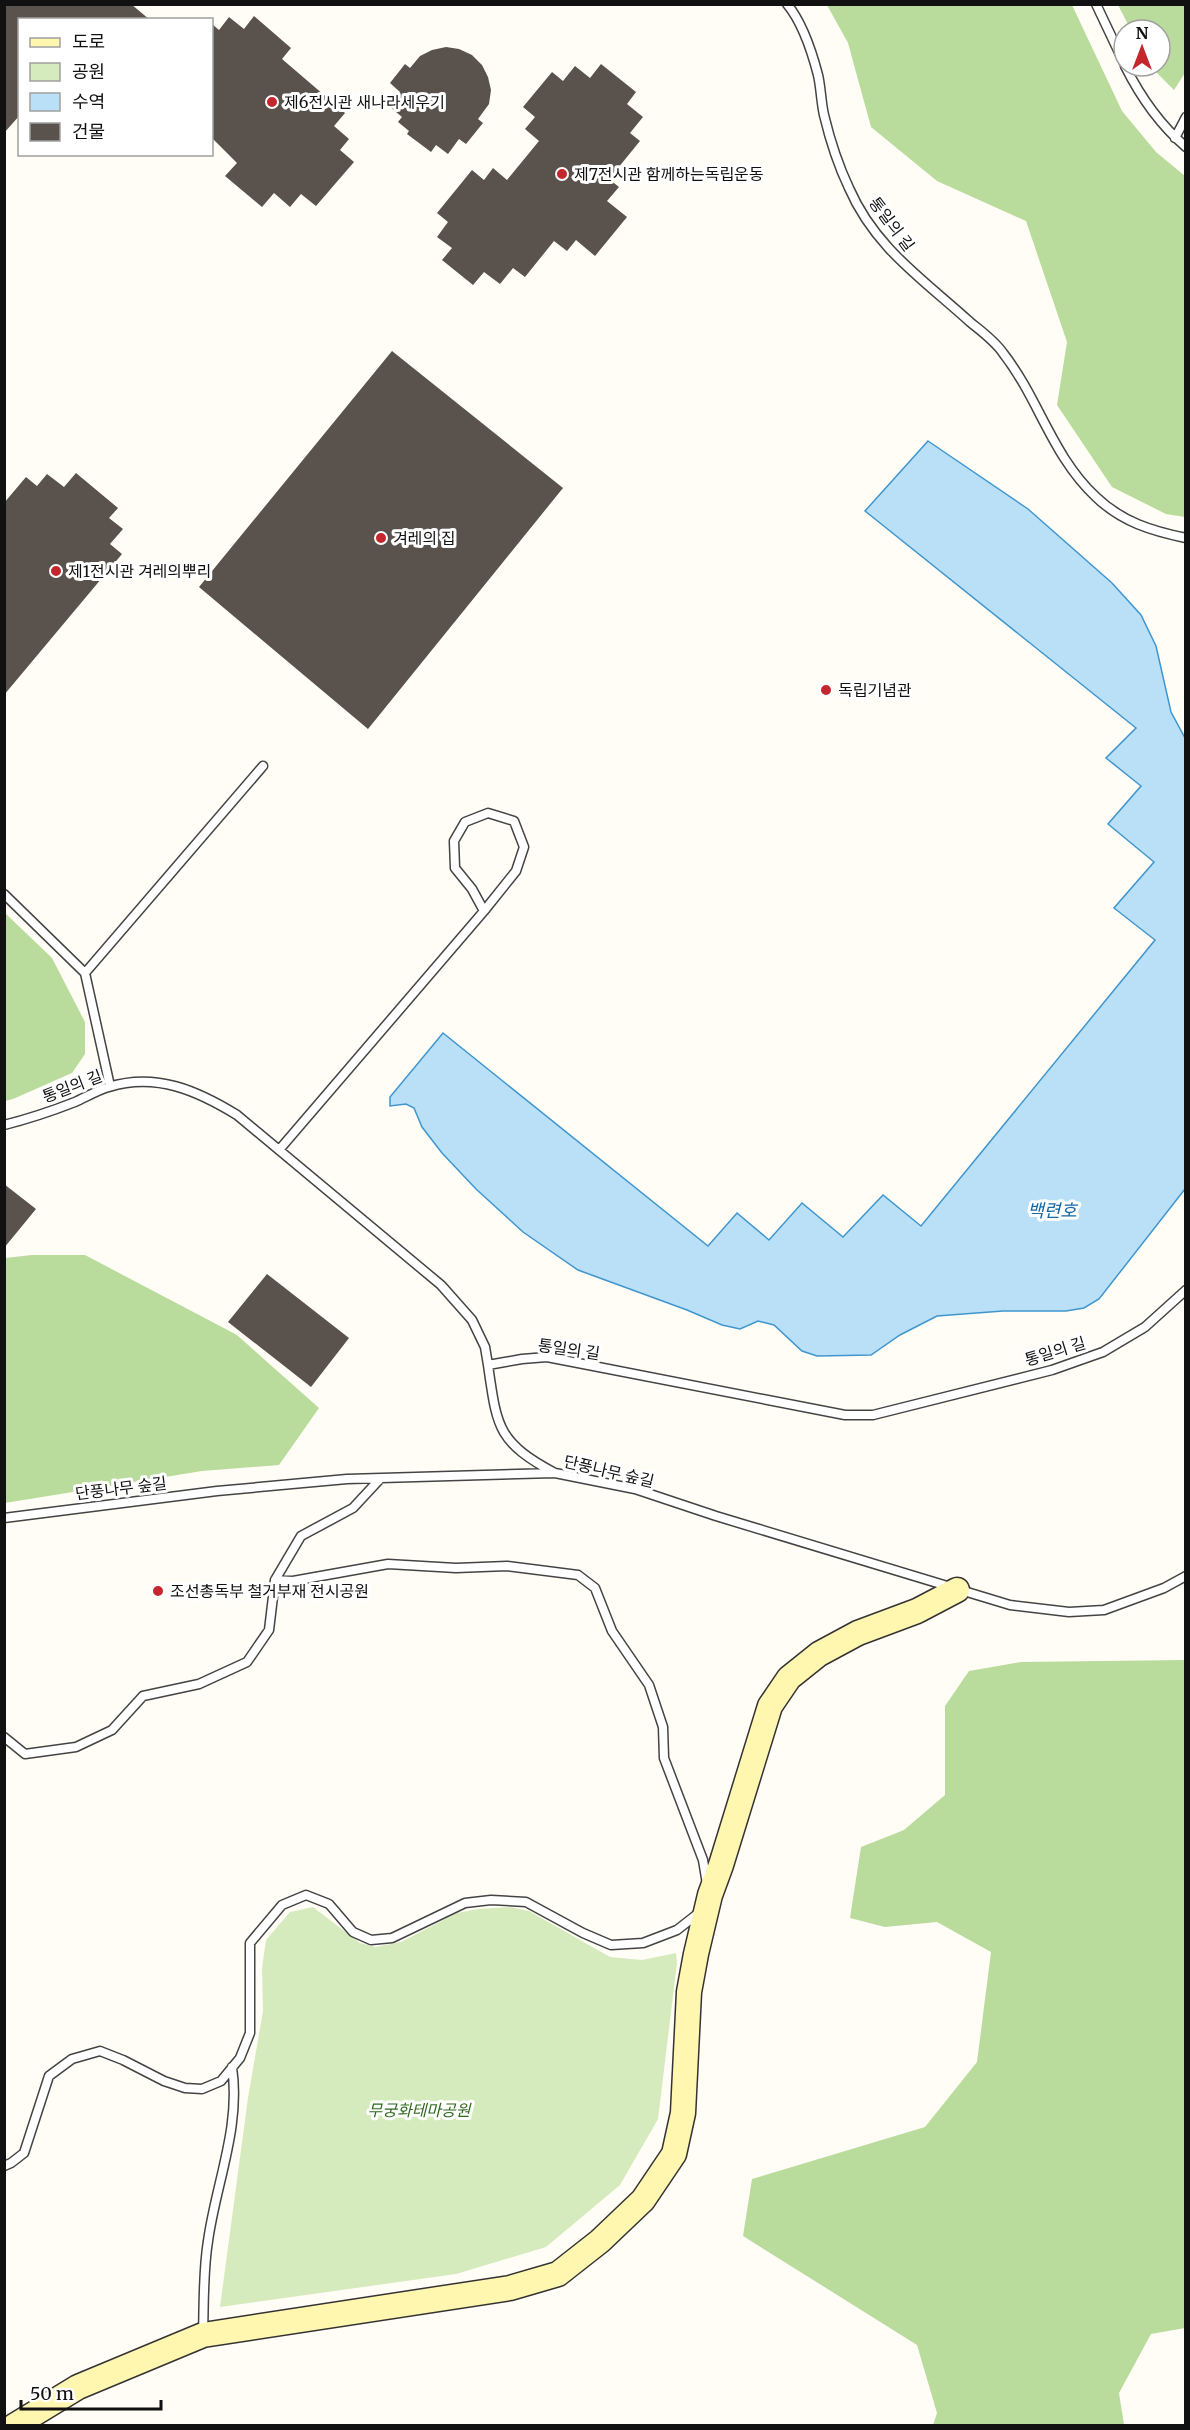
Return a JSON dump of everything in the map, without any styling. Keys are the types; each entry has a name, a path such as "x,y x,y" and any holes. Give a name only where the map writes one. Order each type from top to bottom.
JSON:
{"street":[{"path":"14,2426 78,2387 203,2335 510,2288 558,2274 600,2241 643,2200 674,2154 683,2114 689,1992 708,1901 770,1706 789,1678 819,1654 858,1633 916,1611 957,1590"}],"lane":[{"name":"통일의 길","path":"787,4 806,41 818,75 824,114 835,155 849,191 870,225 896,258 1003,351 1068,467 1096,497 1120,517 1149,530 1185,538"},
{"path":"1096,4 1112,38"},
{"path":"1132,78 1149,109 1166,130 1185,147"},
{"path":"1175,138 1185,117"},
{"path":"85,973 263,766"},
{"path":"279,1150 484,911 516,871 524,848 514,821 488,813 465,822 454,841 456,868 472,889 484,911"},
{"path":"4,894 85,973 110,1086"},
{"name":"통일의 길","path":"4,1125 73,1103 110,1086 136,1082 156,1082 180,1086 205,1096 237,1115 441,1285 472,1320 485,1347 488,1365 547,1357 845,1415 873,1415 1052,1370 1103,1352 1145,1327 1185,1290"},
{"path":"488,1365 495,1415 502,1433 534,1462 555,1473"},
{"name":"단풍나무 숲길","path":"4,1518 217,1491 347,1479 379,1480 555,1473 635,1489 957,1590 1010,1605 1039,1610 1086,1612 1104,1610 1141,1598 1185,1576"},
{"path":"4,1737 25,1754 76,1747 112,1730 143,1696 199,1684 247,1662 269,1630 275,1580 301,1536 353,1508 379,1480"},
{"path":"4,2166 24,2152 49,2076 72,2059 100,2050 164,2081 184,2088 202,2089 221,2081 240,2058 250,2033 250,1943 282,1905 306,1895 329,1904 353,1932 371,1940 392,1938 465,1903 491,1900 526,1902 611,1945 643,1943 677,1930 708,1901 703,1860 664,1758 663,1727 649,1685 612,1631 596,1588 578,1575 507,1566 456,1568 388,1564 293,1581 275,1580"},
{"path":"203,2335 207,2241 227,2159 236,2091 232,2067"}],"green space":[{"path":"827,5 1072,5 1122,111 1156,152 1185,176 1185,517 1166,514 1112,487 1057,405 1067,342 1026,221 937,181 871,127 848,43"},
{"path":"1118,5 1185,5 1185,73 1174,90 1162,78 1172,78 1172,18 1125,18"},
{"path":"4,912 52,958 85,1022 85,1054 72,1073 5,1101"},
{"path":"32,1255 85,1255 237,1335 319,1408 279,1465 202,1471 5,1503 5,1258"},
{"path":"1185,1660 1185,2328 1151,2334 1119,2393 1124,2425 933,2425 937,2413 917,2345 743,2236 752,2179 925,2127 977,2062 991,1952 937,1922 885,1927 850,1918 861,1847 904,1830 945,1795 945,1706 969,1671 1021,1662"},
{"name":"무궁화테마공원","path":"313,1907 360,1943 375,1947 401,1942 457,1913 510,1907 529,1911 610,1957 642,1960 676,1953 677,1963 658,2119 620,2185 546,2247 456,2274 220,2307 248,2098 263,2011 262,1968 266,1940 290,1912"}],"water":[{"name":"백련호","path":"928,441 1028,509 1112,583 1141,615 1156,646 1171,712 1185,738 1185,1189 1099,1299 1084,1308 1066,1311 1003,1311 937,1316 900,1335 871,1355 817,1356 802,1351 774,1325 758,1321 740,1329 722,1325 578,1270 523,1232 476,1189 442,1153 422,1127 414,1108 406,1104 390,1106 390,1097 443,1033 708,1246 737,1213 769,1240 802,1203 843,1237 883,1195 921,1226 1155,940 1114,908 1154,862 1108,824 1141,786 1106,758 1136,728 865,511"}],"building":[{"path":"4,4 131,4 148,18 18,18 18,117 4,133"},
{"name":"제6전시관 새나라세우기","path":"254,16 291,48 282,59 345,113 334,126 349,139 340,150 354,162 316,206 301,194 290,207 274,193 262,207 225,176 237,163 213,139 213,25 219,30 229,17 244,29"},
{"path":"446,47 459,49 472,55 482,65 491,90 489,104 478,119 483,123 466,144 459,139 448,154 436,145 431,152 407,134 409,131 398,122 402,117 389,106 400,92 390,83 405,64 410,68 420,56"},
{"name":"제7전시관 함께하는독립운동","path":"601,64 636,92 627,104 643,117 630,133 640,141 609,179 619,187 607,201 627,217 595,256 576,240 567,251 554,241 525,277 513,268 500,284 484,272 473,285 442,260 452,248 437,237 448,222 437,213 472,170 484,180 493,168 507,180 539,141 525,129 535,117 523,107 552,72 563,81 575,66 590,78"},
{"name":"겨레의 집","path":"392,351 563,488 368,729 199,587"},
{"name":"제1전시관 겨레의뿌리","path":"76,473 118,508 109,518 123,529 110,544 122,554 4,695 4,503 26,477 37,486 47,474 64,487"},
{"path":"4,1184 36,1209 4,1248"},
{"path":"267,1274 349,1338 311,1387 228,1322"}],"place":[{"name":"제6전시관 새나라세우기","path":"272,102"},
{"name":"제7전시관 함께하는독립운동","path":"562,174"},
{"name":"겨레의 집","path":"381,538"},
{"name":"제1전시관 겨레의뿌리","path":"56,571"},
{"name":"독립기념관","path":"826,690"},
{"name":"조선총독부 철거부재 전시공원","path":"158,1591"}]}
